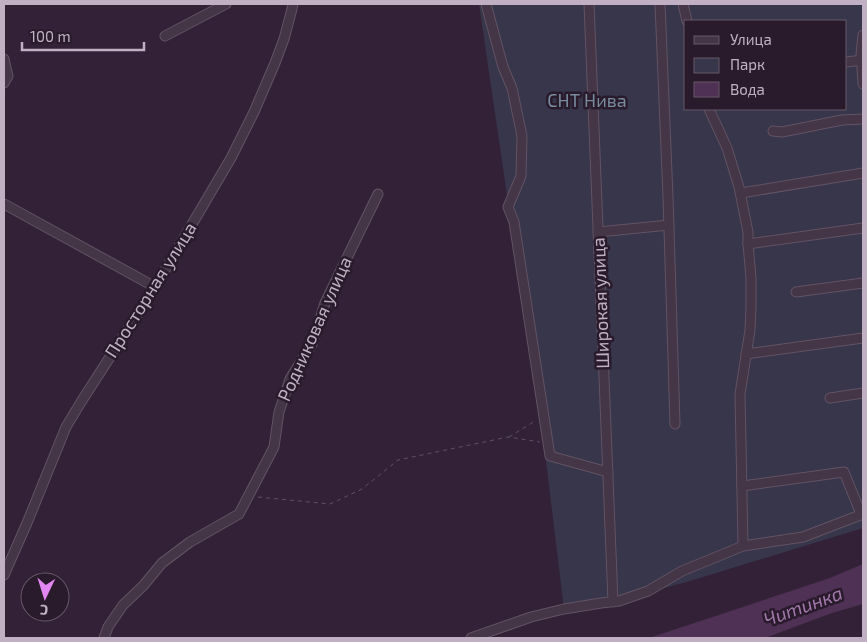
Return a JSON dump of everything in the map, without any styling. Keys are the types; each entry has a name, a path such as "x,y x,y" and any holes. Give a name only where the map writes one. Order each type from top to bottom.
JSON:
{"street":[{"path":"164,36 226,4"},
{"name":"Просторная улица","path":"4,575 66,427 155,287 231,158 254,112 284,38 293,4"},
{"path":"486,4 503,67 512,88 522,136 521,176 508,207 514,222 550,456 608,472"},
{"name":"Широкая улица","path":"589,4 613,602"},
{"path":"660,4 675,424"},
{"path":"683,4 687,20"},
{"path":"863,35 863,84"},
{"path":"4,59 8,76 4,83"},
{"path":"847,62 862,60"},
{"path":"709,110 727,148 741,193 748,232 751,278 750,330 740,394 743,546"},
{"path":"772,131 782,132 842,120 863,119"},
{"path":"741,193 863,173"},
{"name":"Родниковая улица","path":"104,638 108,627 123,605 143,586 162,563 190,542 239,514 274,447 278,412 290,380 312,344 325,303 378,194"},
{"path":"4,204 155,287"},
{"path":"598,232 669,226"},
{"path":"748,244 863,228"},
{"path":"796,292 863,283"},
{"path":"746,354 863,338"},
{"path":"830,398 863,393"},
{"path":"471,638 531,617 564,609 620,601 648,591 682,570 743,546 803,537 862,514 844,472 742,486"}],"path":[{"path":"248,497 266,497 330,504 362,489 398,460 508,437 544,415"},
{"path":"508,437 548,443"}],"green space":[{"name":"СНТ Нива","path":"479,4 863,4 863,528 690,581 613,602 564,609 546,461"}],"water":[{"name":"Читинка","path":"863,564 863,604 832,613 765,638 649,638 830,578"}]}
